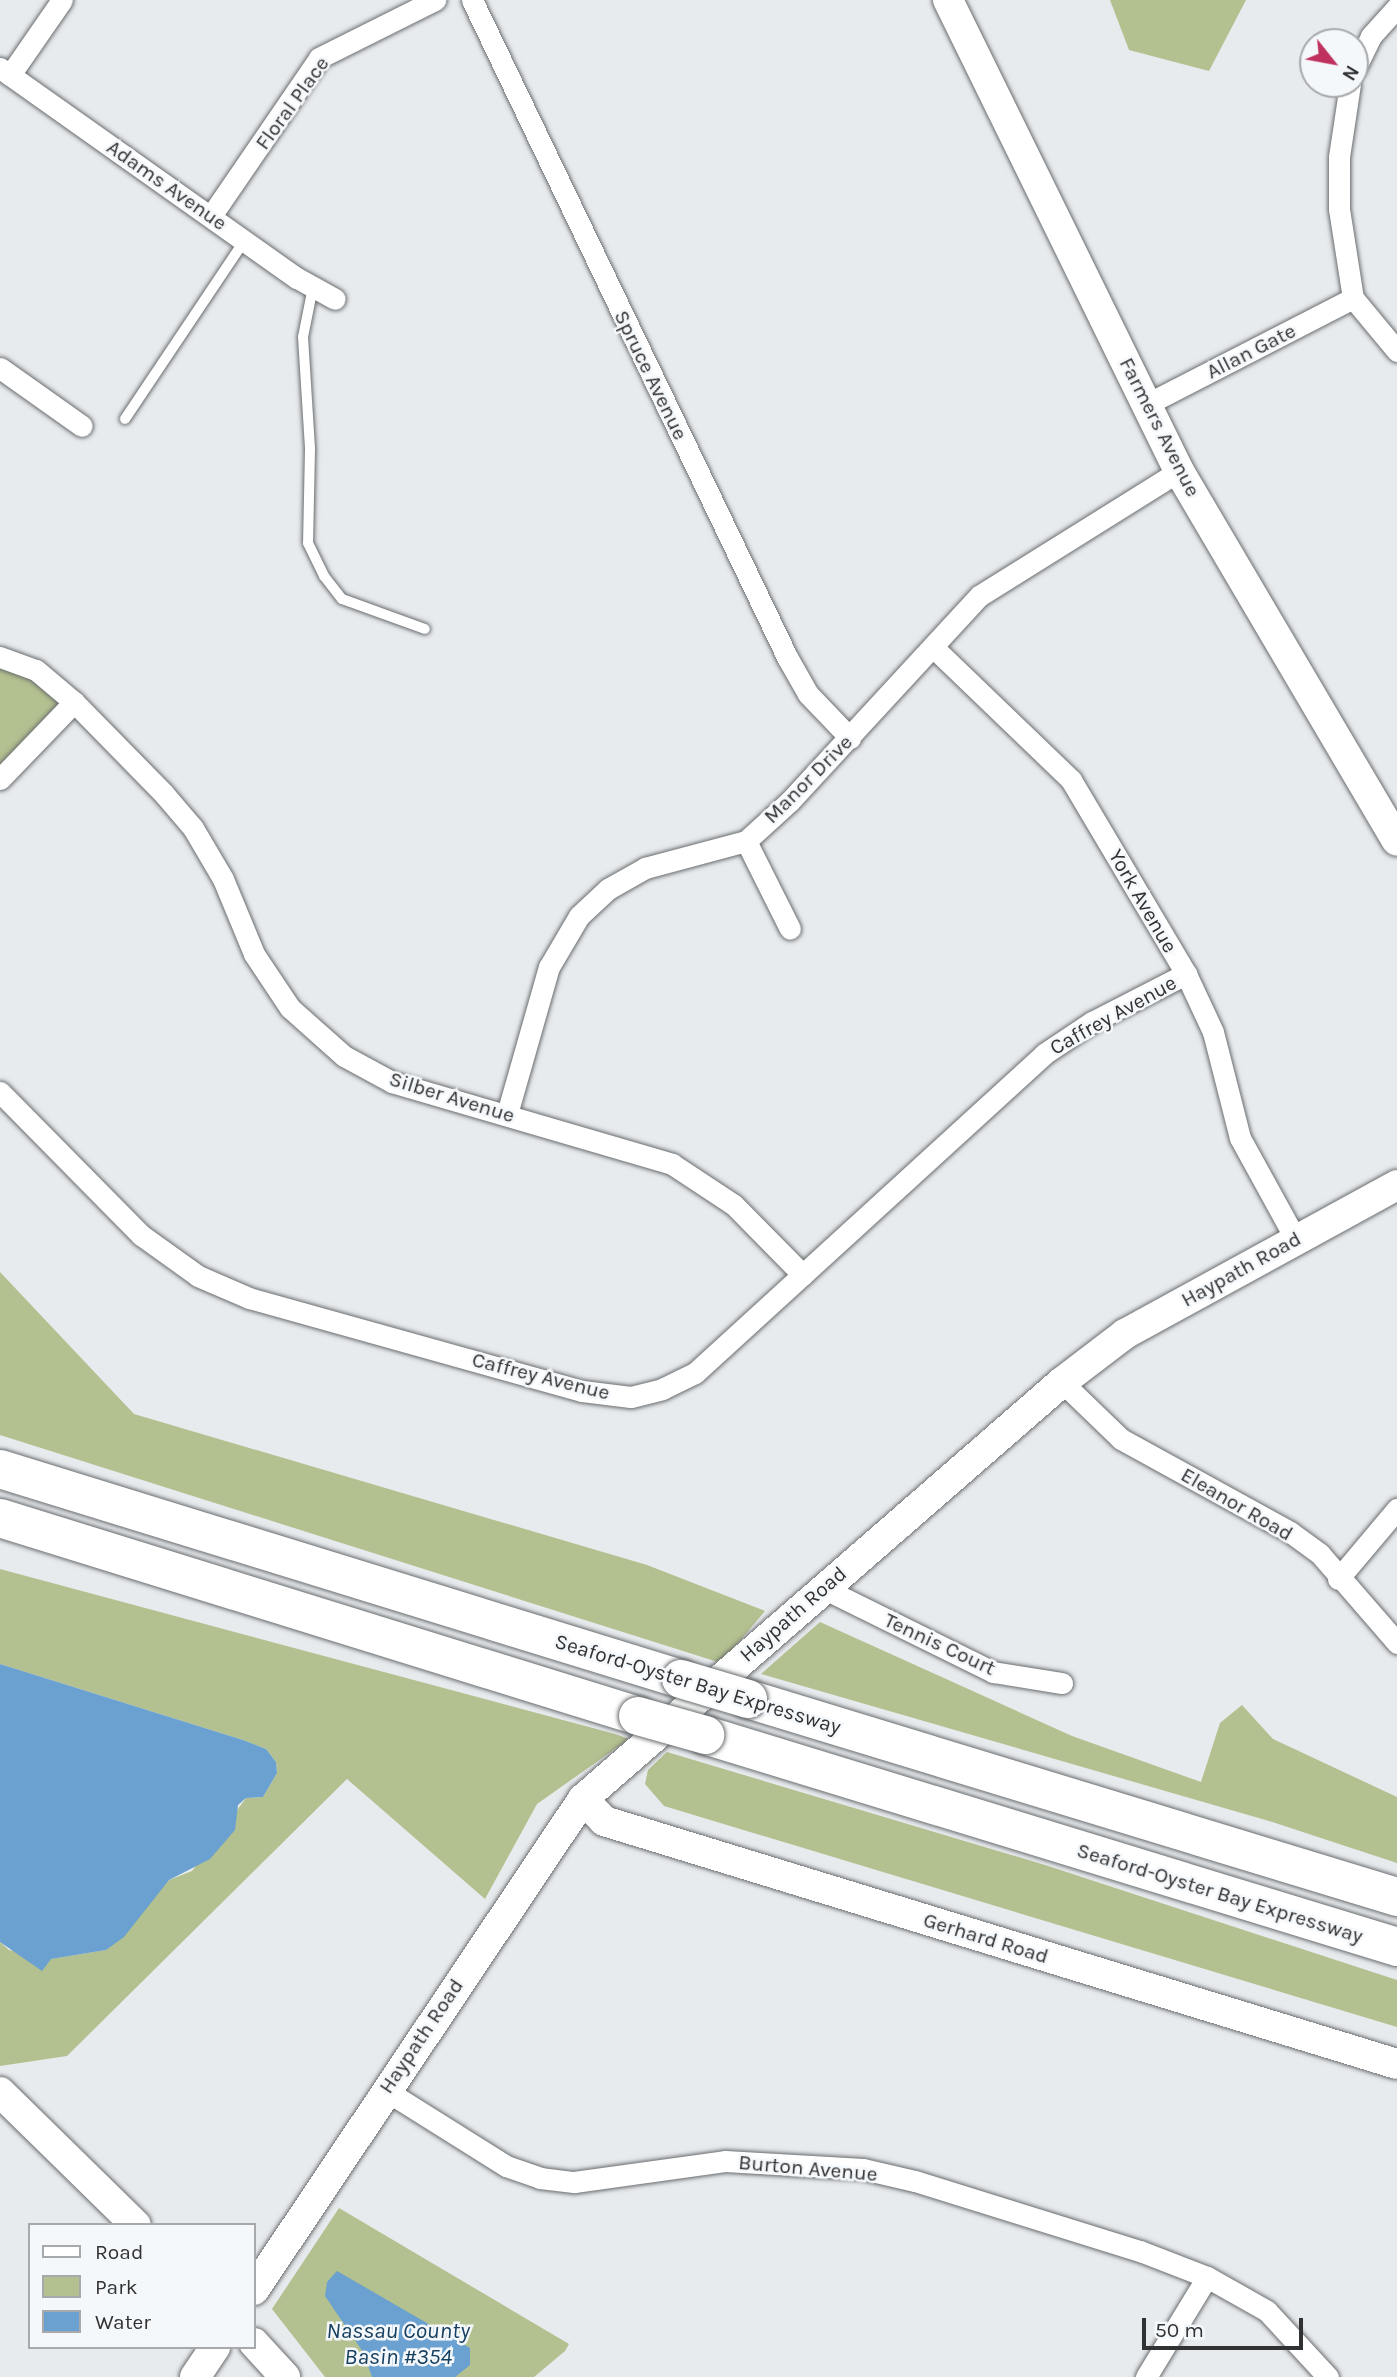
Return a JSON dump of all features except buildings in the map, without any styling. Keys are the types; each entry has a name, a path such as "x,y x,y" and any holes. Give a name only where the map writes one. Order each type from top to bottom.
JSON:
{"highway":[{"name":"Seaford-Oyster Bay Expressway","path":"0,1469 1397,1897"},
{"name":"Seaford-Oyster Bay Expressway","path":"0,1518 1397,1947"}],"street":[{"path":"5,72 62,0"},
{"name":"Floral Place","path":"211,216 319,58 435,0"},
{"name":"Spruce Avenue","path":"472,0 787,657 808,694 849,738"},
{"name":"Farmers Avenue","path":"948,0 1149,403 1180,471 1397,841"},
{"path":"1369,40 1397,7"},
{"name":"Adams Avenue","path":"5,72 313,287 335,299"},
{"path":"1348,98 1339,157 1339,209 1353,298 1397,351"},
{"name":"Allan Gate","path":"1149,403 1353,298"},
{"path":"0,368 82,426"},
{"name":"Manor Drive","path":"507,1114 549,967 579,916 608,889 645,868 746,841 849,738 979,596 999,581 1180,471"},
{"name":"York Avenue","path":"934,648 1071,780 1186,975 1213,1032 1240,1138 1295,1238"},
{"name":"Silber Avenue","path":"0,657 36,670 74,702 193,828 223,879 254,954 290,1009 344,1056 392,1082 672,1164 734,1205 803,1275"},
{"path":"0,779 74,702"},
{"path":"746,841 790,929"},
{"name":"Caffrey Avenue","path":"0,1092 141,1235 198,1276 249,1298 582,1391 631,1397 662,1389 695,1373 1044,1054 1092,1022 1186,975"},
{"name":"Haypath Road","path":"256,2287 385,2090 583,1799 1062,1382 1125,1334 1295,1238 1397,1185"},
{"name":"Eleanor Road","path":"1062,1382 1121,1439 1290,1532 1320,1554 1338,1579 1397,1643"},
{"path":"1338,1579 1397,1509"},
{"name":"Tennis Court","path":"823,1588 993,1672 1062,1683"},
{"name":"Gerhard Road","path":"583,1799 604,1821 1397,2064"},
{"name":"Burton Avenue","path":"385,2090 506,2166 540,2178 575,2182 725,2161 863,2169 915,2181 1140,2251 1207,2277 1267,2311 1328,2377"},
{"path":"0,2092 133,2223"},
{"path":"1146,2377 1207,2277"},
{"path":"256,2345 285,2377"},
{"path":"195,2377 214,2349"}],"lane":[{"path":"125,419 245,240"},
{"path":"313,287 303,337 310,449 308,543 324,576 342,599 425,629"}],"green space":[{"path":"1110,0 1246,0 1209,71 1129,50"},
{"path":"0,657 74,702 0,779"},
{"path":"0,1272 134,1414 647,1565 765,1611 721,1663 0,1435"},
{"path":"0,1569 629,1739 537,1804 485,1899 347,1779 67,2056 0,2066 0,1942 9,1950 50,1959 106,1950 169,1880 192,1871 246,1798 263,1797 277,1773 276,1762 266,1749 0,1664"},
{"path":"820,1622 1072,1736 1201,1782 1220,1723 1242,1705 1273,1739 1397,1797 1397,1863 1269,1821 761,1674"},
{"path":"667,1752 1045,1865 1397,1980 1397,2027 664,1806 645,1784 648,1770"},
{"path":"339,2208 569,2344 565,2351 534,2377 325,2377 272,2309"}],"water":[{"path":"0,1664 243,1740 266,1749 276,1762 277,1773 263,1797 246,1798 238,1805 235,1830 210,1859 169,1880 124,1937 106,1950 51,1959 42,1971 0,1942"},
{"name":"Nassau County Basin #354","path":"337,2271 470,2348 470,2365 455,2377 372,2377 363,2352 325,2296 327,2282"}]}
